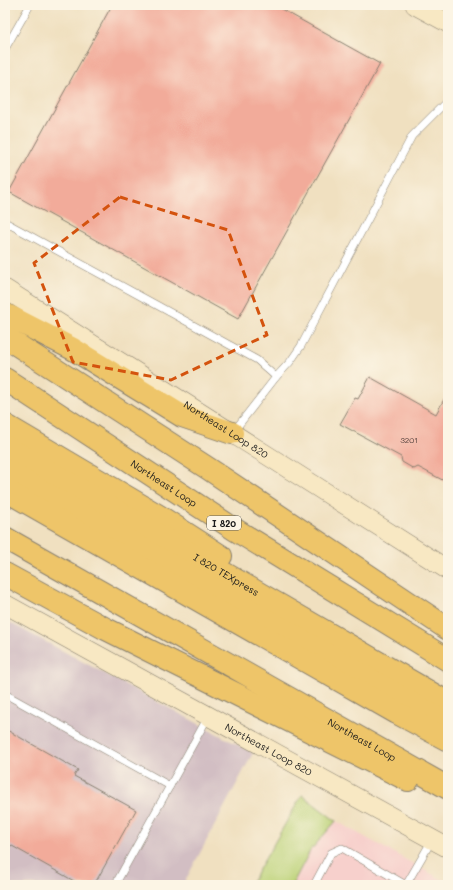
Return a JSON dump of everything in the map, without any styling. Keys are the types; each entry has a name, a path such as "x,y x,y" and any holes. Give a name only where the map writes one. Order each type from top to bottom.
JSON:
{"highway":[{"path":"5,314 73,349 182,416 232,433"},
{"path":"9,340 209,470 448,629"},
{"name":"Northeast Loop","path":"5,379 234,529 448,660"},
{"path":"5,425 159,516 333,627 362,655"},
{"name":"I 820 TEXpress","path":"5,446 448,704"},
{"name":"I 820 TEXpress","path":"5,470 448,724"},
{"path":"5,490 383,706 448,740"},
{"name":"Northeast Loop","path":"5,538 448,788"},
{"path":"5,574 106,629 360,758 448,800"}],"main road":[{"path":"415,5 448,23"},
{"name":"Northeast Loop 820","path":"5,288 448,570"},
{"name":"Northeast Loop 820","path":"5,604 440,844"}],"lane":[{"path":"5,49 30,5"},
{"path":"232,433 276,377 290,362 301,346 412,136 448,100"},
{"path":"5,222 257,360 276,377"},
{"path":"5,694 170,786"},
{"path":"115,885 209,716"},
{"path":"314,885 331,853 342,848 406,885 440,844"}],"highlighted area":[{"path":"120,197 228,230 267,335 171,380 73,362 34,263"}],"shaded area":[{"path":"5,620 253,753 183,885 5,885"},
{"path":"336,821 448,883 448,885 292,885 310,851"}],"green space":[{"path":"302,795 336,821 310,851 292,885 250,885"}],"building":[{"path":"112,5 274,5 380,64 238,319 9,192"},
{"path":"370,377 436,414 448,392 448,483 418,467 414,469 402,462 401,457 340,424 355,398 358,399"},
{"path":"5,729 78,770 74,776 136,810 94,885 81,885 5,842"}]}
